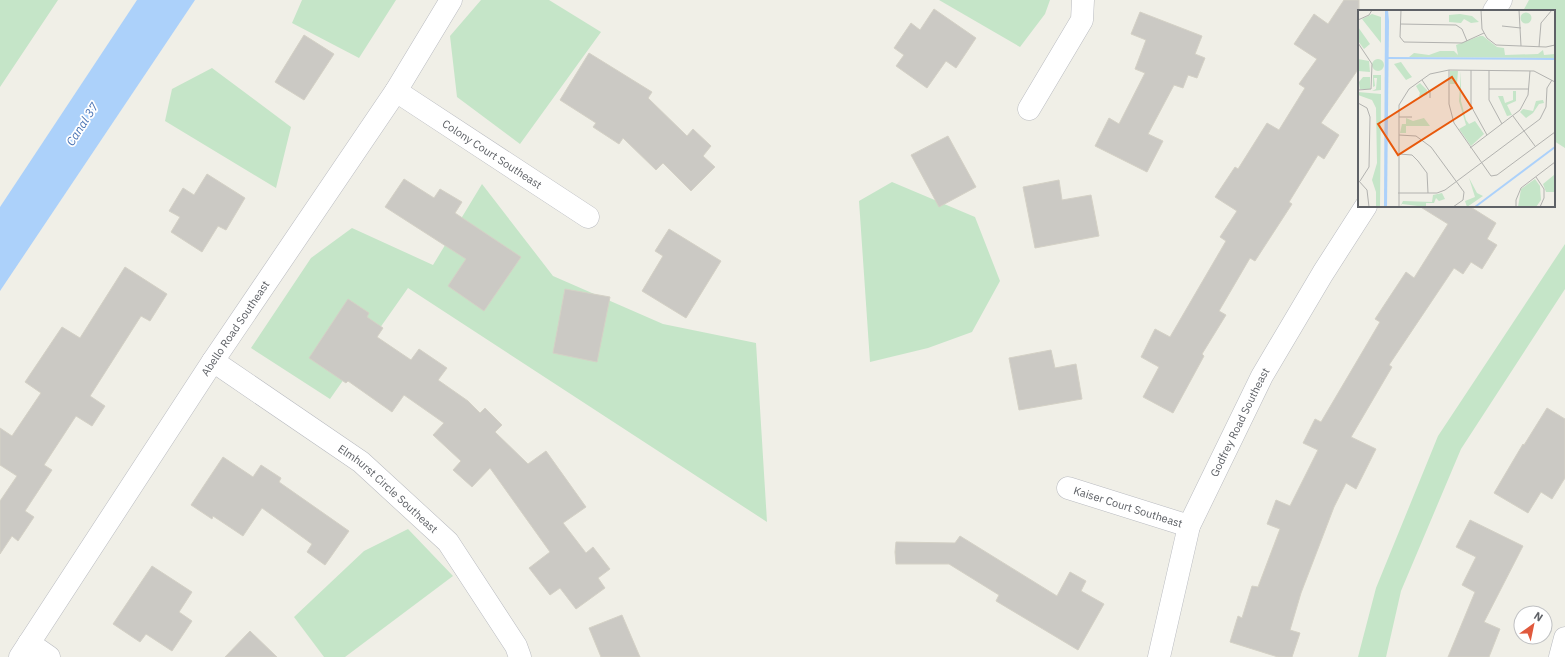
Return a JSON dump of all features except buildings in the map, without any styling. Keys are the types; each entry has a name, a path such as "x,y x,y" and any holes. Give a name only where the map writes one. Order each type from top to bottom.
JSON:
{"street":[{"name":"Abello Road Southeast","path":"24,650 213,361 396,91 451,0"},
{"path":"1029,109 1082,20 1083,0"},
{"path":"1495,10 1501,0"},
{"name":"Colony Court Southeast","path":"396,91 588,217"},
{"name":"Godfrey Road Southeast","path":"1159,657 1189,526 1262,376 1323,273 1365,207"},
{"name":"Elmhurst Circle Southeast","path":"213,361 361,462 448,542 516,646 520,657"},
{"name":"Kaiser Court Southeast","path":"1068,488 1189,526"},
{"path":"1560,657 1565,638"},
{"path":"24,650 50,657"}],"green space":[{"path":"0,0 58,0 0,87"},
{"path":"302,0 396,0 359,58 292,23"},
{"path":"481,0 549,0 601,32 520,144 457,97 450,36"},
{"path":"939,0 1050,0 1045,14 1020,47"},
{"path":"1529,0 1565,0 1565,148 1555,142 1555,10 1524,10"},
{"path":"212,68 291,127 276,188 165,121 172,89"},
{"path":"892,182 975,217 1000,281 972,332 928,348 870,362 859,201"},
{"path":"482,184 553,276 663,324 756,343 767,522 408,288 330,399 251,348 311,258 352,228 433,265"},
{"path":"1565,244 1565,289 1461,449 1401,591 1386,657 1358,657 1376,588 1438,436"},
{"path":"408,529 453,576 345,657 324,657 294,617 364,551"}],"water":[{"name":"Canal 37","path":"137,0 195,0 0,291 0,207"}]}
